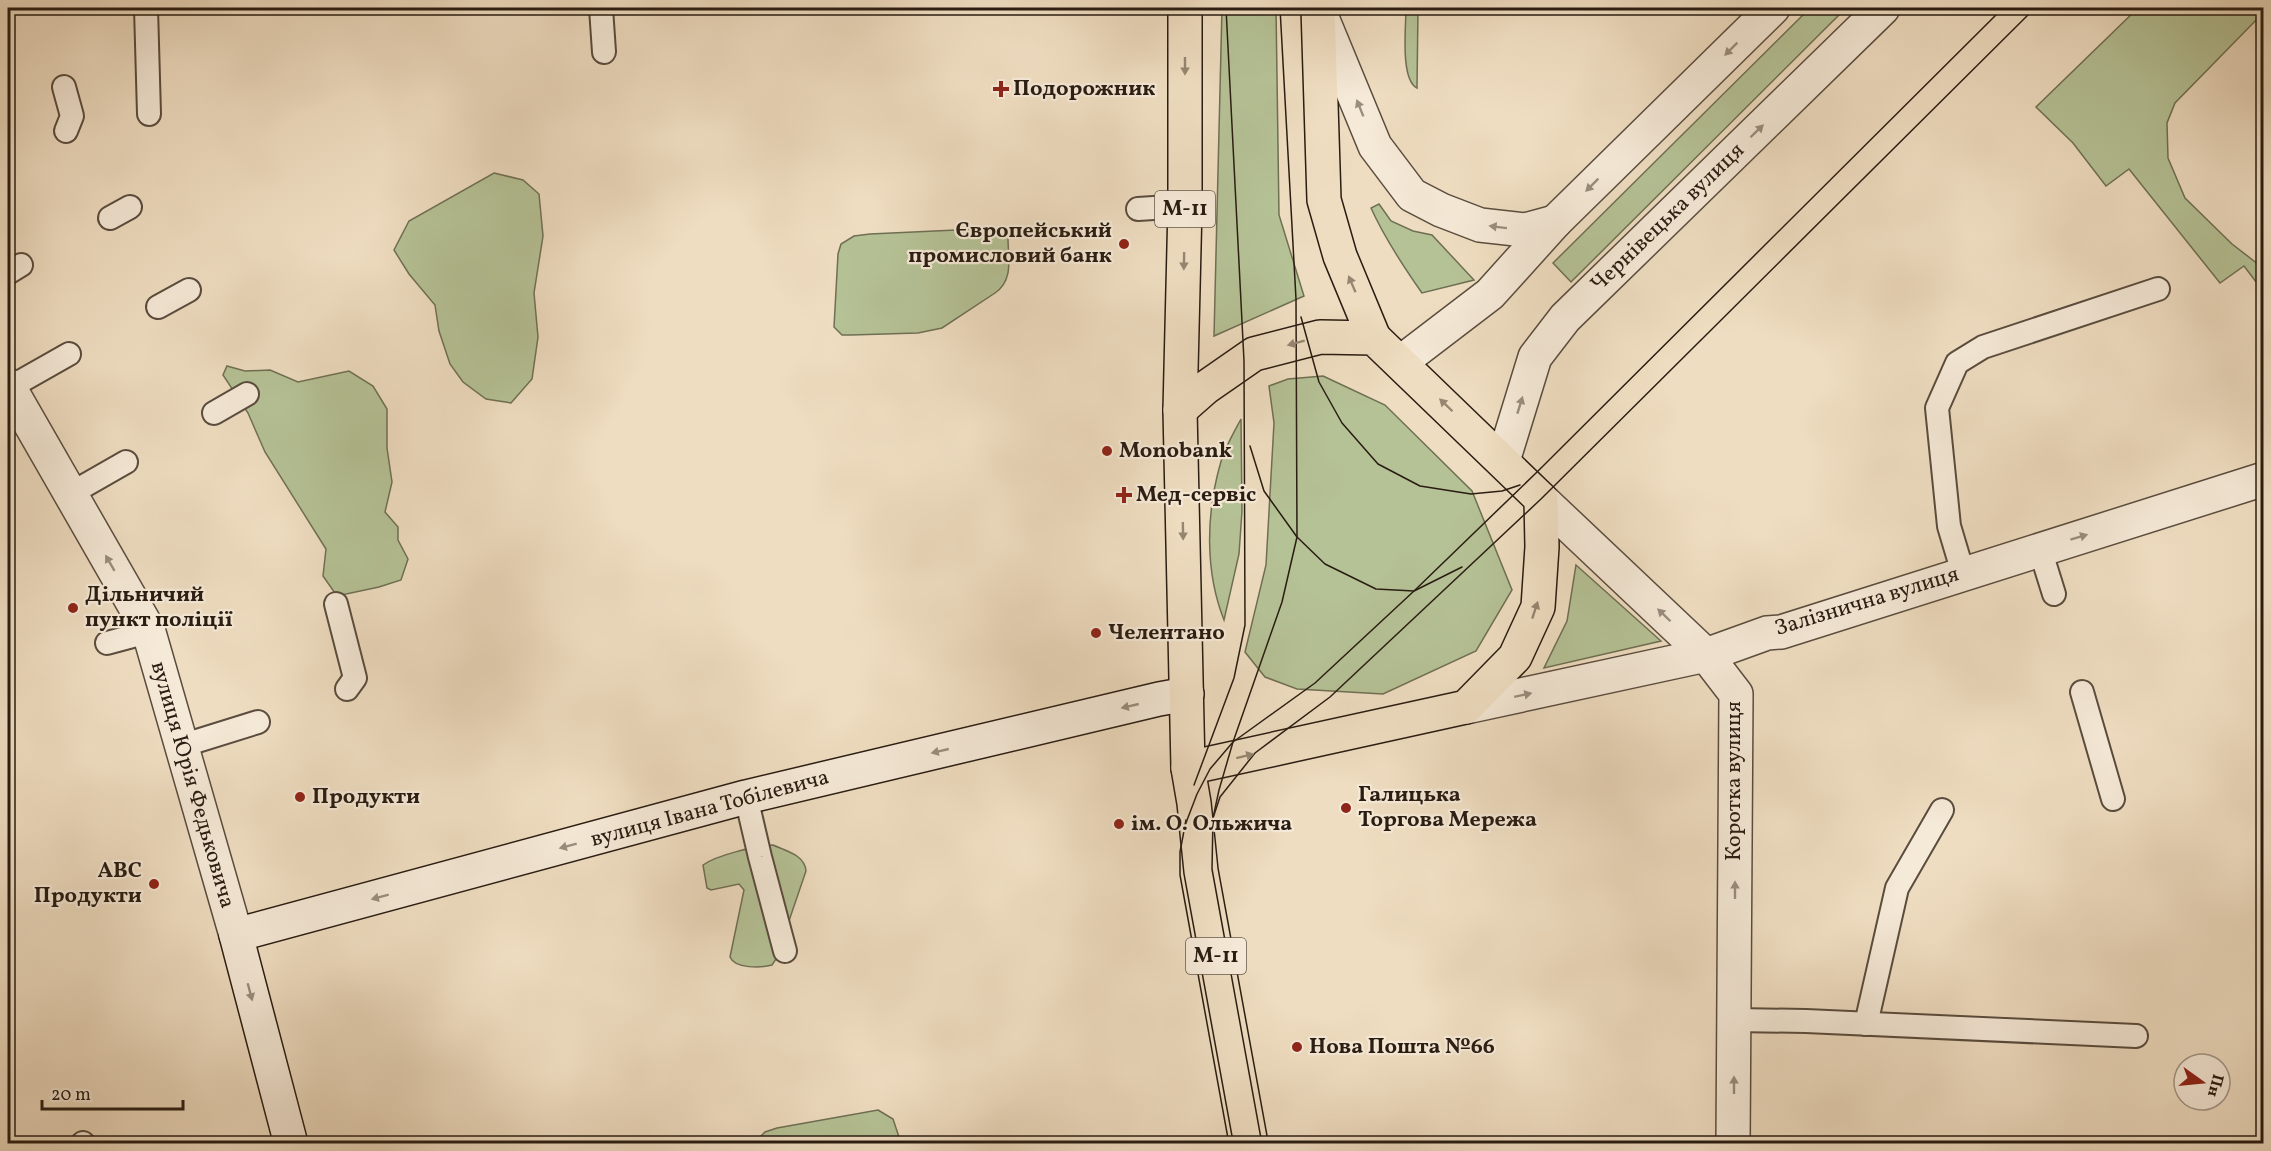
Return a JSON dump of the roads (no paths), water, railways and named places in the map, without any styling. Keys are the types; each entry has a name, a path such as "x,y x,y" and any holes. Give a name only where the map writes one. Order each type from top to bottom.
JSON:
{"main road":[{"name":"М-11","path":"1185,8 1185,206 1180,410 1188,768 1201,871 1251,1143"},
{"path":"1188,768 1466,707 1515,657 1538,607 1542,547 1541,499 1374,338 1340,256 1324,200 1318,8"},
{"path":"1180,410 1205,388 1254,354 1320,337 1374,338"}],"street":[{"path":"1318,8 1375,146 1412,195 1441,210 1480,225 1526,230 1555,222"},
{"path":"1401,362 1490,294 1555,222 1773,8"},
{"name":"Чернівецька вулиця","path":"1503,461 1535,357 1565,318 1883,8"},
{"name":"вулиця Юрія Федьковича","path":"8,387 148,632 236,935 291,1143"},
{"name":"Залізнична вулиця","path":"1466,707 1706,655 1767,633 1781,632 2264,479"},
{"name":"Коротка вулиця","path":"1541,499 1706,655 1736,694 1733,1143"},
{"name":"вулиця Івана Тобілевича","path":"236,935 746,797 1187,694"}],"lane":[{"path":"146,8 149,114"},
{"path":"601,8 604,52"},
{"path":"64,87 72,116 66,131"},
{"path":"1138,209 1185,206"},
{"path":"110,218 130,207"},
{"path":"1963,573 1949,526 1937,408 1957,363 1983,347 2158,289"},
{"path":"158,307 189,290"},
{"path":"8,387 69,354"},
{"path":"214,413 247,394"},
{"path":"70,494 126,462"},
{"path":"2040,549 2054,594"},
{"path":"336,604 355,678 347,689"},
{"path":"107,643 148,632"},
{"path":"2082,692 2113,799"},
{"path":"181,746 258,722"},
{"path":"746,797 785,951"},
{"path":"1866,1024 1897,888 1942,810"},
{"path":"1734,1020 2136,1036"}],"tram line":[{"path":"1194,785 1234,678 1245,625 1244,361 1226,8"},
{"path":"1262,1144 1212,869 1213,818 1219,790 1233,742 1282,602 1297,537 1296,299 1280,8"},
{"path":"1184,828 1197,794 1210,769 1233,742 1315,683 1414,591 1536,473 2003,8"},
{"path":"1213,818 1220,797 1255,753 1330,697 1541,499 2035,8"},
{"path":"1301,317 1319,382 1342,423 1378,464 1420,486 1471,494 1502,491 1520,485"},
{"path":"1250,446 1264,491 1297,537 1325,564 1376,589 1414,591 1462,567"},
{"path":"1186,820 1180,852 1180,875 1229,1144"}],"place":[{"name":"Подорожник","path":"1001,89"},
{"name":"Європейський промисловий банк","path":"1124,244"},
{"name":"Monobank","path":"1107,451"},
{"name":"Мед-сервіс","path":"1124,495"},
{"name":"Дільничий пункт поліції","path":"73,608"},
{"name":"Челентано","path":"1096,633"},
{"name":"Продукти","path":"300,797"},
{"name":"Галицька Торгова Мережа","path":"1346,808"},
{"name":"ім. О. Ольжича","path":"1119,824"},
{"name":"ABC Продукти","path":"154,884"},
{"name":"Нова Пошта №66","path":"1297,1047"}]}
